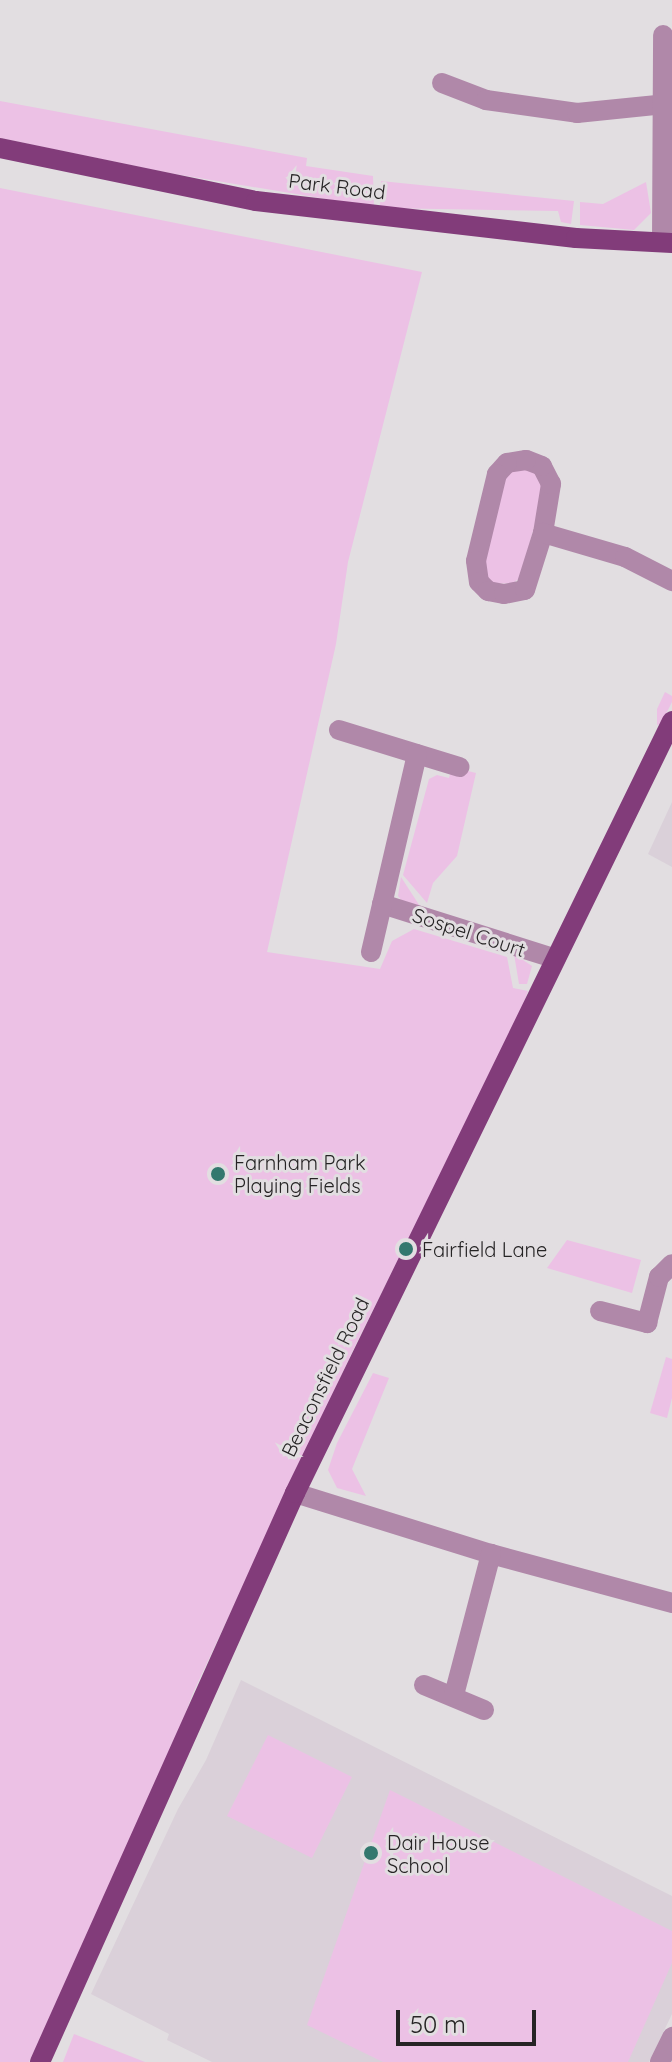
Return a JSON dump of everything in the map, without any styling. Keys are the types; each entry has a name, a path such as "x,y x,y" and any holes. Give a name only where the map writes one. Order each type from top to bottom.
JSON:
{"main road":[{"name":"Park Road","path":"0,148 256,201 576,238 667,242"},
{"name":"Beaconsfield Road","path":"40,2062 295,1493 672,721"}],"street":[{"path":"663,35 667,242"},
{"path":"442,83 486,100 577,113 665,104"},
{"path":"526,460 542,466 551,484 543,533 525,590 504,594 488,591 479,582 476,561 497,474 507,463 526,460"},
{"path":"543,533 625,557 672,581"},
{"path":"339,730 459,767"},
{"path":"371,952 417,754"},
{"name":"Sospel Court","path":"382,904 556,959"},
{"path":"600,1311 647,1323 659,1277 672,1264"},
{"path":"295,1493 491,1554 672,1603"},
{"path":"454,1695 491,1554"},
{"path":"424,1685 484,1710"},
{"path":"660,2062 672,2037"}],"shaded area":[{"path":"0,101 307,158 306,166 373,176 374,207 169,173 0,138"},
{"path":"381,181 574,201 571,224 561,222 558,211 380,208"},
{"path":"646,182 651,213 634,230 580,225 580,202 603,204"},
{"name":"Farnham Park Playing Fields","path":"0,188 422,272 348,562 336,644 267,952 380,969 392,941 414,929 507,957 513,988 528,991 514,1029 356,1344 193,1693 162,1777 29,2062 0,2062"},
{"path":"513,469 535,470 545,488 520,578 513,583 492,584 482,567 505,478"},
{"path":"665,692 672,696 672,702 661,724 657,725 657,709"},
{"path":"452,767 476,773 457,856 433,883 427,903 403,875 429,779 437,775 449,778"},
{"path":"672,802 672,867 648,854"},
{"path":"401,877 425,914 406,906 398,896"},
{"path":"514,954 532,966 527,984 519,984"},
{"path":"567,1240 641,1260 632,1293 547,1268"},
{"path":"666,1357 672,1359 672,1398 667,1418 650,1413"},
{"path":"373,1373 389,1378 352,1469 366,1496 337,1488 328,1470 337,1443"},
{"name":"Dair House School","path":"241,1680 672,1896 672,2014 649,2062 212,2062 167,2040 169,2034 91,1994 178,1809 206,1760"},
{"path":"268,1735 352,1777 312,1858 227,1816"},
{"path":"390,1790 672,1931 672,1963 628,2062 383,2062 307,2025"},
{"path":"74,2034 145,2062 63,2062"}],"place":[{"name":"Farnham Park Playing Fields","path":"218,1174"},
{"name":"Fairfield Lane","path":"406,1249"},
{"name":"Dair House School","path":"371,1853"}]}
